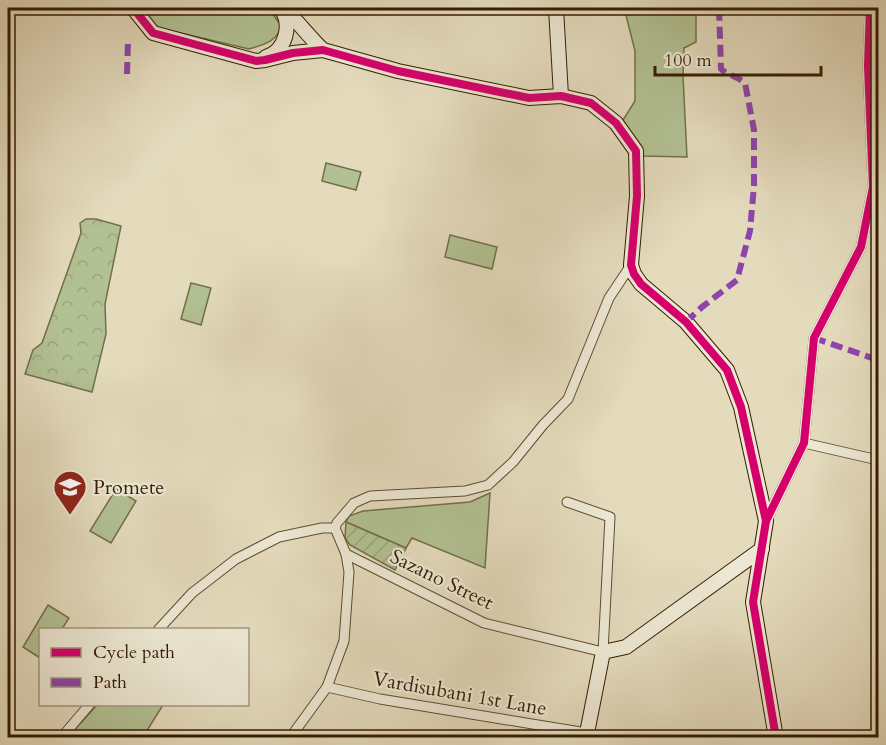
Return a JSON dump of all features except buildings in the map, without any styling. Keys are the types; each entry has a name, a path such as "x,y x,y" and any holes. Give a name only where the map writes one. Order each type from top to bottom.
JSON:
{"street":[{"path":"134,8 153,33 256,61 293,53 323,50 398,71 529,98 561,96 591,103 616,123 636,151 637,196 631,265 634,274 641,284 686,322 727,370 741,407 766,521"},
{"path":"256,61 271,56 282,45 287,29 285,13 281,8"},
{"path":"281,8 294,18 323,50"},
{"path":"556,8 561,96"},
{"path":"776,738 753,602 766,521 804,443 814,338 861,247 873,187 868,66 870,8"},
{"path":"334,528 354,503 370,496 465,491 488,485 513,462 568,399 609,298 631,265"},
{"path":"804,443 879,460"},
{"path":"567,502 610,517 603,652 587,735"},
{"path":"160,628 192,593 236,559 279,537 322,528 334,528"},
{"path":"290,738 327,687 344,641 349,572 346,554 334,528"},
{"path":"603,652 626,647 762,549"},
{"name":"Sazano Street","path":"346,554 484,623 603,652"},
{"name":"Vardisubani 1st Lane","path":"327,687 380,699 587,735"},
{"path":"61,738 89,706"}],"green space":[{"path":"140,8 268,8 281,25 274,39 249,49 159,28 146,18"},
{"path":"613,8 696,8 696,42 684,48 687,157 643,156 623,120 635,101 635,51 626,15"},
{"path":"326,163 361,172 356,190 322,181"},
{"path":"86,219 96,219 121,226 105,304 106,334 92,392 25,374 33,350 42,343 81,233 80,223"},
{"path":"450,235 497,247 492,269 445,257"},
{"path":"191,283 211,288 201,325 181,319"},
{"path":"116,489 136,501 111,543 90,531"},
{"path":"490,493 485,568 412,538 406,548 346,522 349,516 363,511 470,502"},
{"path":"346,522 406,548 395,570 350,545 345,538"},
{"path":"48,605 69,618 63,628 39,628 39,657 23,647"},
{"path":"96,706 162,706 143,737 68,737"}],"marked path":[{"path":"686,322 737,280 750,231 754,186 754,130 745,83 721,69 719,8"},
{"path":"127,74 128,40"},
{"path":"814,338 878,360"}],"cycle path":[{"path":"133,8 153,33 256,61 293,53 323,50 398,71 529,98 561,96 591,103 616,123 636,151 637,196 631,265 634,274 641,284 686,322 727,370 741,407 766,521"},
{"path":"776,738 753,602 766,521 804,443 814,338 861,247 873,187 868,66 870,8"}],"place":[{"name":"Promete","path":"70,516"}]}
